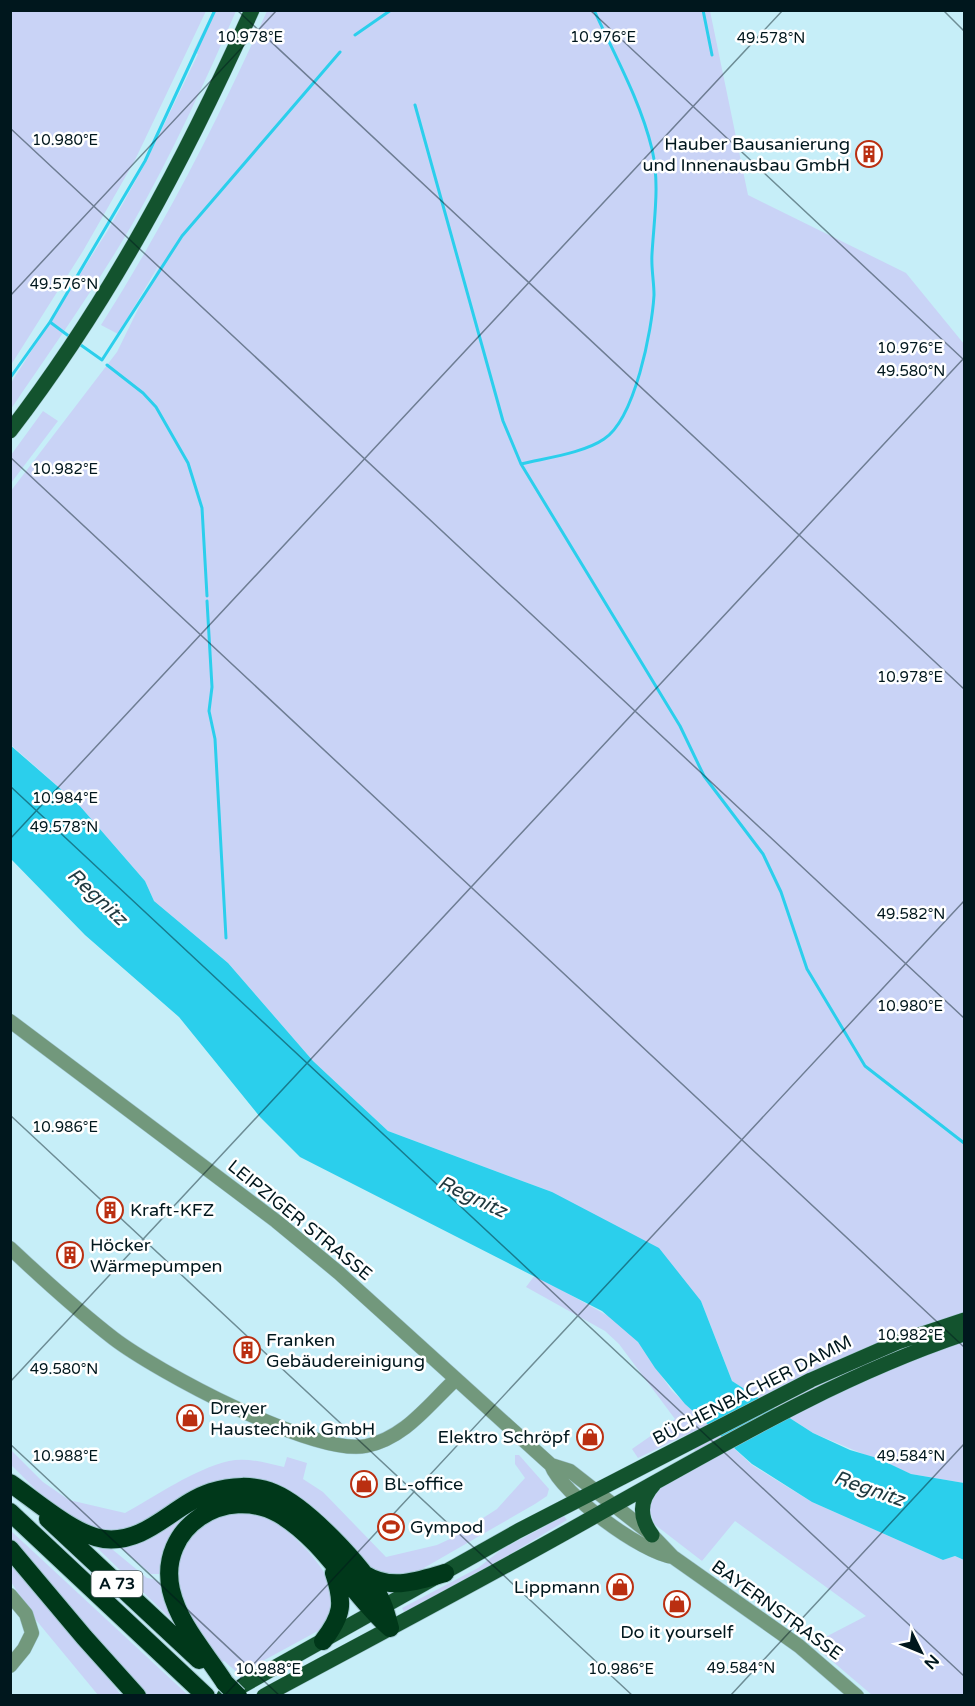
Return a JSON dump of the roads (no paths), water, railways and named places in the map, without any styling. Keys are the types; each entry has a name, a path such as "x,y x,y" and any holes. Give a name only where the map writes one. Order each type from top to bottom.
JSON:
{"highway":[{"path":"10,1483 68,1523 103,1539 122,1538 140,1533 192,1501 224,1488 241,1486 272,1492 319,1526 358,1570 378,1610 390,1628"},
{"name":"A 73","path":"10,1483 229,1691"},
{"path":"229,1691 187,1628 171,1590 168,1571 178,1539 188,1524 205,1511 225,1505 244,1504 263,1507 280,1515 296,1527 378,1610"},
{"name":"A 73","path":"10,1512 206,1695"},
{"path":"10,1549 115,1673 137,1695"},
{"path":"323,1641 337,1621 341,1606 340,1594 330,1563"},
{"path":"358,1570 378,1581 397,1584 445,1573"},
{"path":"115,1673 128,1695"}],"main road":[{"path":"10,431 30,406 90,317 146,226 228,63 252,10"},
{"name":"BÜCHENBACHER DAMM","path":"264,1695 598,1515 815,1387 898,1342 964,1320"},
{"name":"BÜCHENBACHER DAMM","path":"323,1641 578,1499 690,1442 815,1387 964,1334"},
{"path":"652,1535 644,1521 642,1504 647,1492 662,1478"},
{"path":"229,1691 323,1641"}],"street":[{"name":"LEIPZIGER STRASSE","path":"10,1022 276,1221 339,1273 551,1465 556,1476 578,1499"},
{"path":"10,1248 64,1298 115,1340 220,1399 310,1437 350,1446 364,1446 391,1439 404,1430 456,1379"},
{"name":"LEIPZIGER STRASSE","path":"551,1465 570,1471 595,1491"},
{"path":"595,1491 614,1505"},
{"path":"578,1499 598,1515"},
{"name":"BAYERNSTRASSE","path":"614,1505 652,1535 673,1557 799,1646 857,1695"},
{"name":"BAYERNSTRASSE","path":"598,1515 649,1548 673,1557"},
{"path":"10,1595 26,1614 32,1633 31,1639 10,1666"}],"water":[{"name":"Regnitz","path":"10,745 79,805 145,881 154,901 228,963 313,1061 388,1131 552,1192 659,1248 701,1301 732,1381 813,1433 850,1450 877,1458 911,1474 964,1483 964,1560 955,1556 943,1560 812,1502 752,1464 685,1404 655,1368 638,1342 602,1311 300,1157 260,1117 179,1017 85,935 11,859"}],"waterway":[{"path":"50,322 145,161 215,10"},
{"path":"355,35 391,10"},
{"path":"521,464 586,448 604,439 615,429 633,394 650,329 654,295 652,259 656,202 656,175 652,149 634,96 594,10"},
{"path":"703,10 712,55"},
{"path":"102,360 182,236 340,52"},
{"path":"415,105 503,421 521,464 680,726 704,776 763,854 781,892 807,969 865,1066 964,1143"},
{"path":"10,378 50,322 70,337"},
{"path":"78,343 102,360"},
{"path":"107,365 143,393 156,407 188,463 202,508 207,596"},
{"path":"207,601 212,687 209,711 215,739 226,938"}],"place":[{"name":"Hauber Bausanierung und Innenausbau GmbH","path":"869,154"},
{"name":"Kraft-KFZ","path":"110,1210"},
{"name":"Höcker Wärmepumpen","path":"70,1255"},
{"name":"Franken Gebäudereinigung","path":"247,1350"},
{"name":"Dreyer Haustechnik GmbH","path":"190,1418"},
{"name":"Elektro Schröpf","path":"590,1437"},
{"name":"BL-office","path":"364,1484"},
{"name":"Gympod","path":"391,1527"},
{"name":"Lippmann","path":"620,1587"},
{"name":"Do it yourself","path":"677,1604"}]}
